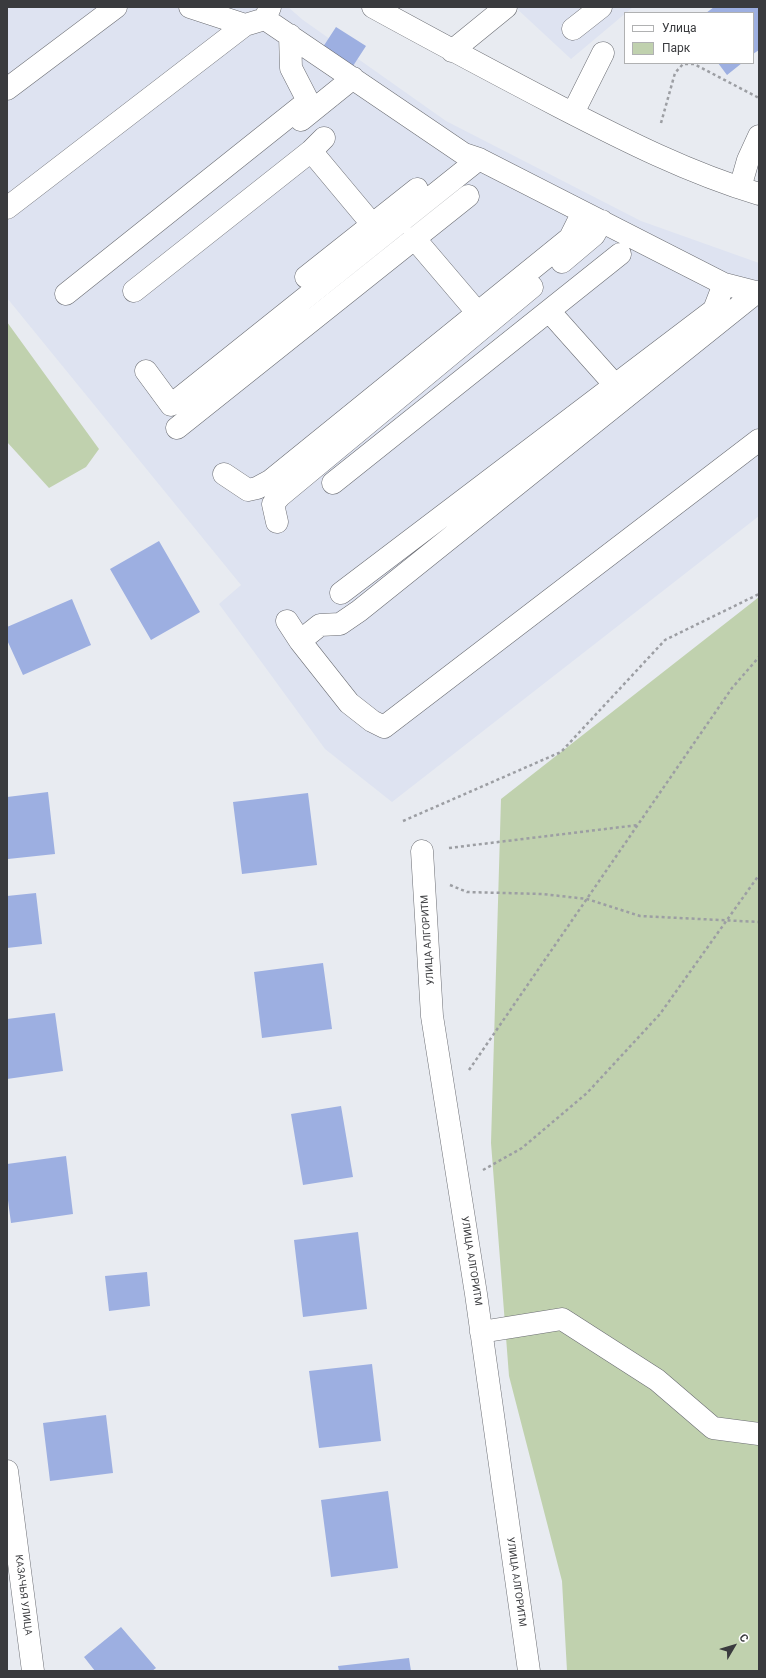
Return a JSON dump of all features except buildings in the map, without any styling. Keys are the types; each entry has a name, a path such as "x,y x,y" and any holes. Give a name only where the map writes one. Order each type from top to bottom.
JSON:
{"street":[{"path":"7,89 116,7"},
{"path":"190,7 260,17 290,35 472,156 593,216 724,284 758,292"},
{"path":"373,7 452,51 638,147 750,191 748,160 759,136"},
{"path":"573,29 601,7"},
{"path":"452,51 492,11"},
{"path":"7,208 260,17"},
{"path":"66,294 308,101 292,68 290,35"},
{"path":"574,114 603,53"},
{"path":"143,247 353,78"},
{"path":"134,291 318,144 372,224"},
{"path":"186,376 372,224 472,156"},
{"path":"146,371 171,405 472,156"},
{"path":"177,428 468,196"},
{"path":"224,474 248,490 257,488 270,481 570,238 593,216"},
{"path":"277,522 273,504 280,496 594,235 593,216"},
{"path":"414,238 477,312"},
{"path":"333,483 620,254"},
{"path":"341,593 714,310 724,284"},
{"path":"300,641 320,625 340,624 359,611 758,292"},
{"path":"549,310 615,385"},
{"path":"287,621 300,641 349,703 372,721 384,727 759,440"},
{"name":"УЛИЦА АЛГОРИТМ","path":"422,851 432,1016 481,1332 529,1671"},
{"path":"481,1332 562,1319 657,1380 713,1428 759,1434"},
{"name":"КАЗАЧЬЯ УЛИЦА","path":"7,1472 33,1671"}],"path":[{"path":"661,123 675,73 683,64 694,64 759,98"},
{"path":"403,821 561,752 665,640 759,594"},
{"path":"446,1103 732,688 759,657"},
{"path":"422,851 638,825"},
{"path":"424,874 467,892 542,894 587,899 640,916 726,919 759,922"},
{"path":"459,1184 522,1148 587,1093 660,1014 726,919 759,875"}],"shaded area":[{"path":"7,7 288,7 303,20 446,121 641,221 759,263 759,516 392,802 325,749 219,604 241,585 7,298"},
{"path":"515,7 633,7 627,12 624,12 624,15 571,59"}],"green space":[{"path":"7,322 99,449 86,467 49,488 7,442"},
{"path":"759,597 759,1671 567,1671 562,1581 509,1376 491,1143 501,799"}]}
